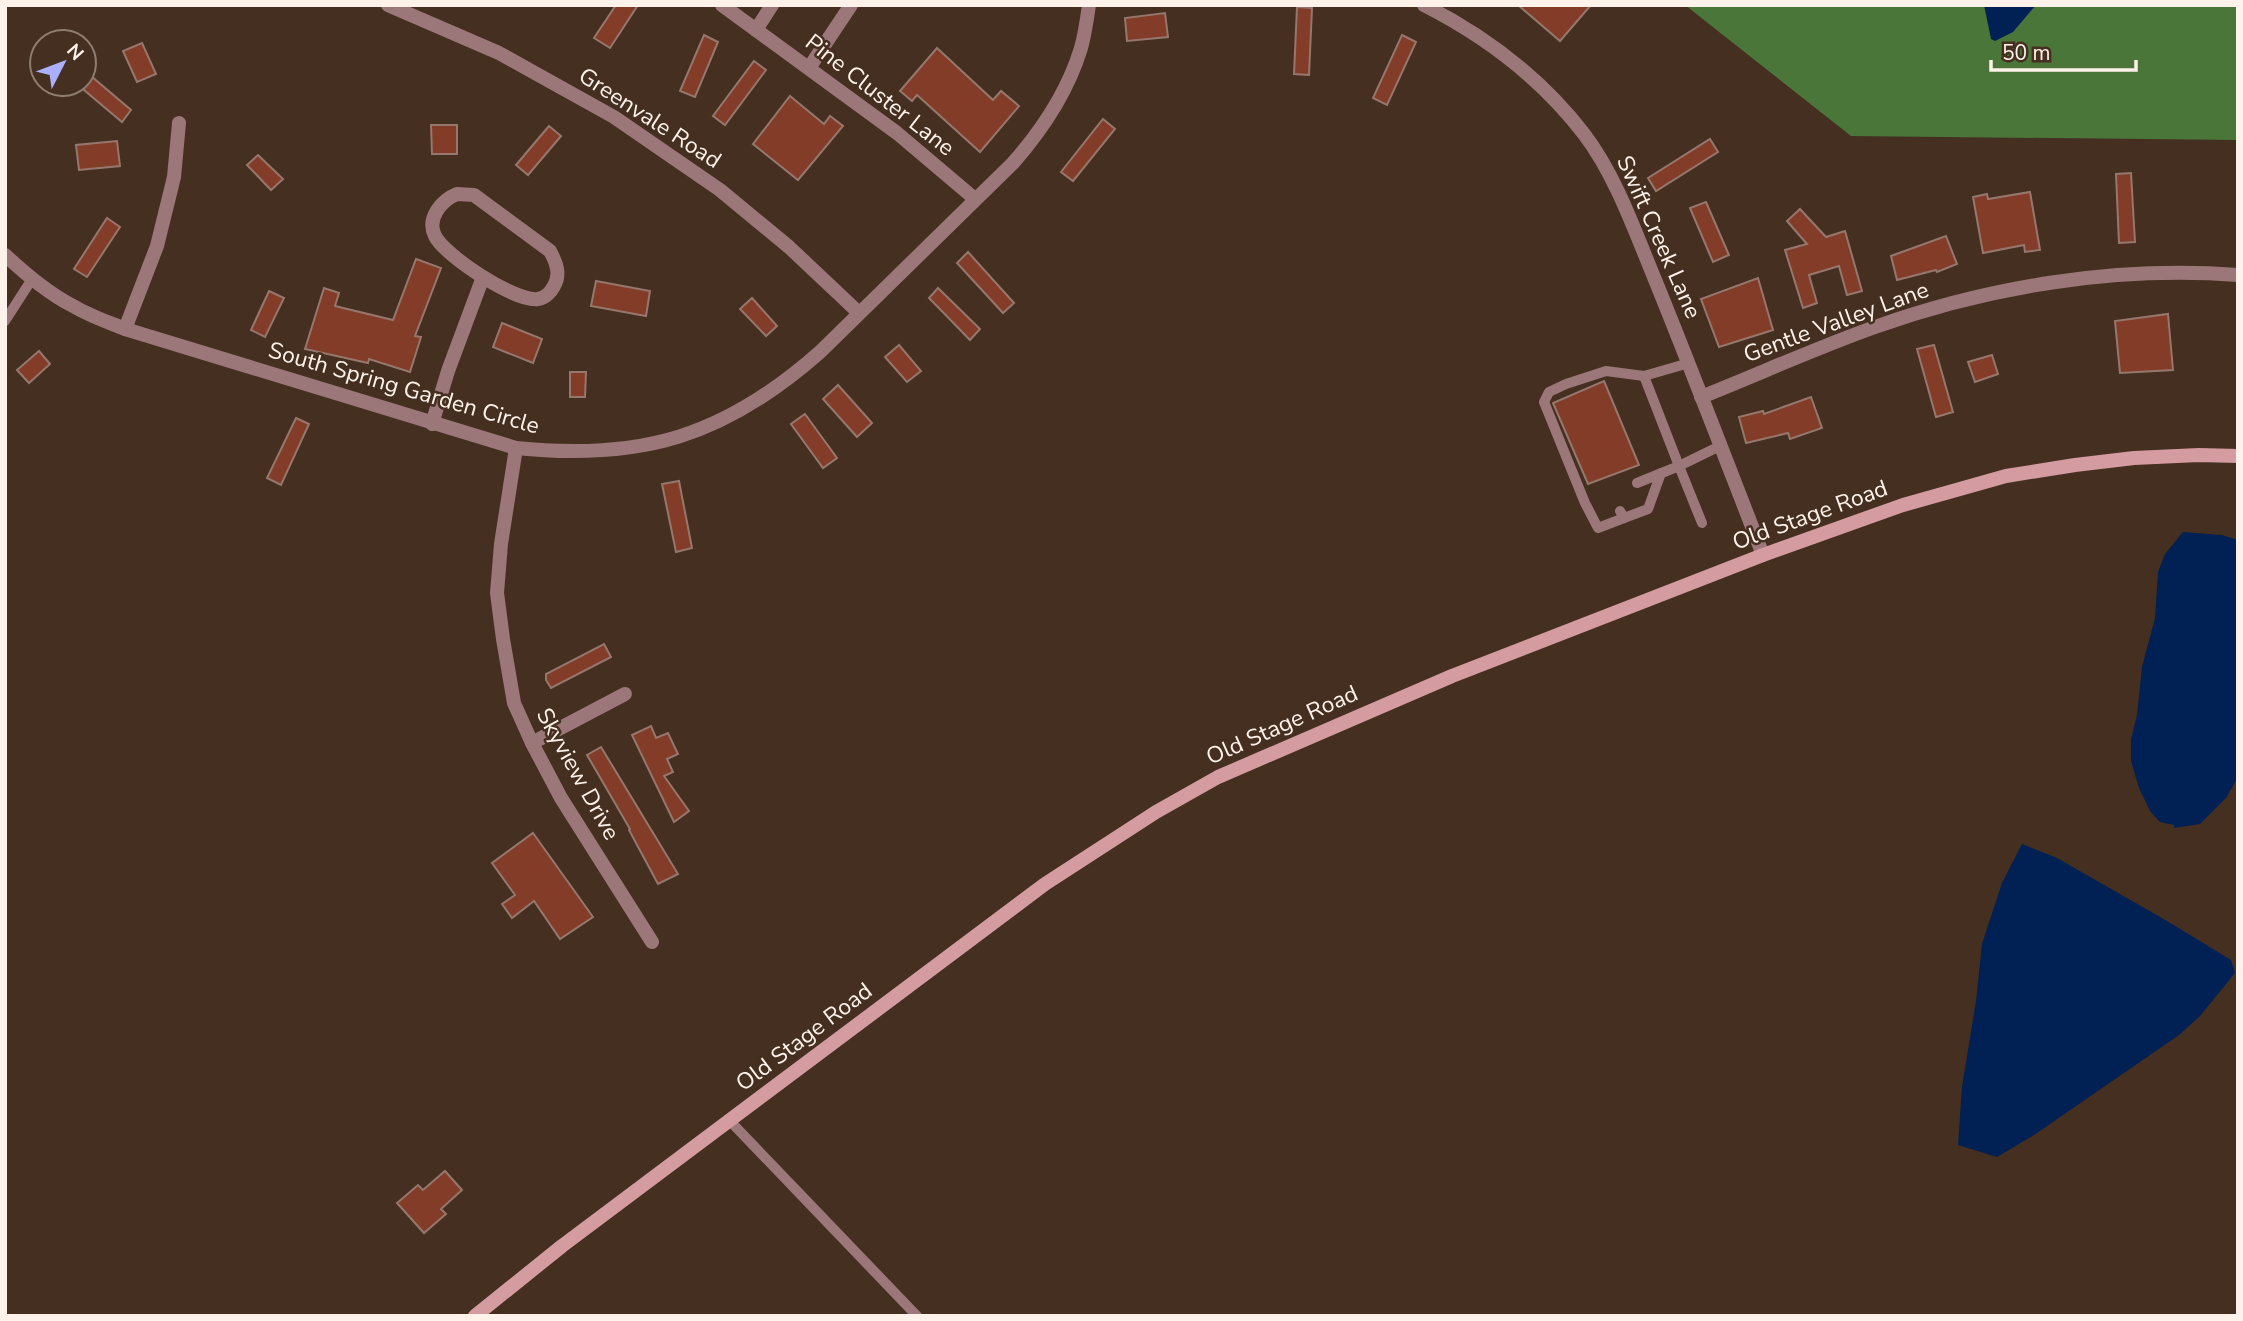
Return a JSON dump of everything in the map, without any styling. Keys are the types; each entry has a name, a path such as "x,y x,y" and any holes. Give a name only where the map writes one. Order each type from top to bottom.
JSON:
{"main road":[{"name":"Old Stage Road","path":"475,1316 562,1246 1045,884 1156,812 1218,777 1452,676 1763,555 1903,505 2006,477 2075,464 2134,457 2199,454 2238,456"}],"street":[{"name":"Greenvale Road","path":"388,5 499,53 614,117 720,190 789,247 858,312"},
{"name":"Pine Cluster Lane","path":"722,5 897,133 975,199"},
{"path":"756,30 772,5"},
{"path":"809,68 850,5"},
{"name":"South Spring Garden Circle","path":"5,255 32,279 75,308 125,329 432,424 516,448 554,452 585,453 655,444 726,419 790,378 820,352 1013,163 1039,133 1065,89 1082,47 1090,5"},
{"name":"Swift Creek Lane","path":"1424,5 1493,45 1528,73 1562,106 1605,164 1689,363 1763,555"},
{"path":"125,329 157,246 174,177 179,123"},
{"path":"457,194 474,195 545,246 553,257 558,273 549,293 537,299 514,295 483,277 440,244 433,233 433,219 441,205 457,194"},
{"name":"Gentle Valley Lane","path":"1702,397 1875,327 1948,304 2061,281 2127,275 2238,275"},
{"path":"432,424 448,371 483,277"},
{"name":"Skyview Drive","path":"516,448 501,544 497,593 514,703 561,798 652,942"},
{"path":"532,743 625,694"}],"lane":[{"path":"5,321 32,279"},
{"path":"1661,473 1647,509 1622,515 1598,528 1590,501 1544,402 1549,392 1606,371 1644,376 1689,363"},
{"path":"1644,376 1702,523"},
{"path":"1637,483 1720,446"},
{"path":"730,1121 917,1316"}],"green space":[{"path":"1685,5 2238,5 2238,140 1851,136"}],"water":[{"path":"1984,5 2036,5 2013,32 1995,41 1991,39"},
{"path":"2183,532 2222,535 2238,540 2238,777 2226,798 2200,824 2174,828 2174,825 2160,822 2150,811 2139,788 2131,761 2131,740 2137,715 2142,667 2155,618 2158,572 2165,554"},
{"path":"2022,844 2057,858 2167,921 2231,960 2235,973 2200,1016 2179,1035 2034,1135 1997,1157 1958,1145 1962,1087 1982,944 2002,883"}],"building":[{"path":"616,5 638,5 610,48 594,38"},
{"path":"1518,5 1591,5 1560,41"},
{"path":"1297,7 1312,8 1309,75 1294,74"},
{"path":"1165,13 1168,37 1127,41 1125,18"},
{"path":"704,35 718,42 695,97 680,91"},
{"path":"1402,35 1416,42 1387,105 1373,98"},
{"path":"142,43 156,74 137,82 123,51"},
{"path":"937,48 993,100 1001,91 1019,106 980,152 917,95 912,101 900,91"},
{"path":"754,61 766,70 725,125 713,116"},
{"path":"98,82 131,110 122,122 94,98 98,98"},
{"path":"790,96 824,124 830,116 843,126 798,180 753,144"},
{"path":"1103,119 1115,129 1073,181 1061,172"},
{"path":"431,125 457,125 457,154 432,154"},
{"path":"549,126 561,136 528,175 516,165"},
{"path":"1710,139 1718,152 1656,191 1648,178"},
{"path":"117,141 120,166 79,170 76,145"},
{"path":"258,155 283,179 271,190 247,165"},
{"path":"2131,173 2135,242 2119,243 2116,174"},
{"path":"2030,192 2040,250 2025,252 2024,245 1983,253 1973,197 1987,194 1988,199"},
{"path":"1706,202 1729,255 1713,262 1690,208"},
{"path":"1800,209 1826,237 1845,231 1862,291 1847,295 1839,266 1809,275 1817,303 1803,308 1785,250 1807,244 1787,221"},
{"path":"107,218 120,227 87,277 74,269"},
{"path":"1946,236 1957,264 1937,272 1936,270 1897,280 1891,256"},
{"path":"968,252 1014,303 1003,313 957,263"},
{"path":"416,259 441,268 415,336 421,337 410,372 369,359 368,363 305,349 324,288 339,293 335,306 393,320"},
{"path":"1758,278 1773,330 1719,347 1701,299"},
{"path":"596,281 650,291 646,316 591,306"},
{"path":"938,288 980,329 970,340 929,298"},
{"path":"269,291 284,298 265,337 251,330"},
{"path":"752,298 777,326 766,336 740,309"},
{"path":"2168,314 2173,370 2120,373 2115,321"},
{"path":"502,323 542,339 533,363 493,347"},
{"path":"899,345 921,371 907,382 885,357"},
{"path":"1934,345 1953,412 1936,417 1917,349"},
{"path":"39,351 50,364 29,383 17,370"},
{"path":"1992,355 1998,374 1975,382 1968,362"},
{"path":"570,372 586,372 585,397 570,397"},
{"path":"1604,381 1639,465 1588,484 1553,403"},
{"path":"838,385 872,423 857,437 823,399"},
{"path":"1811,397 1822,428 1790,439 1788,433 1746,443 1739,417 1763,411 1764,414"},
{"path":"805,414 837,458 823,468 791,424"},
{"path":"296,418 309,424 281,485 267,478"},
{"path":"679,481 692,548 676,552 662,484"},
{"path":"604,644 611,657 551,688 546,674"},
{"path":"651,726 656,738 668,733 678,754 667,759 673,772 664,776 689,811 674,822 632,735"},
{"path":"601,747 678,874 658,884 587,755"},
{"path":"533,833 593,917 560,939 534,901 512,918 502,904 515,895 492,863"},
{"path":"445,1171 462,1190 441,1209 446,1214 424,1233 397,1203 418,1185 423,1190"}]}
